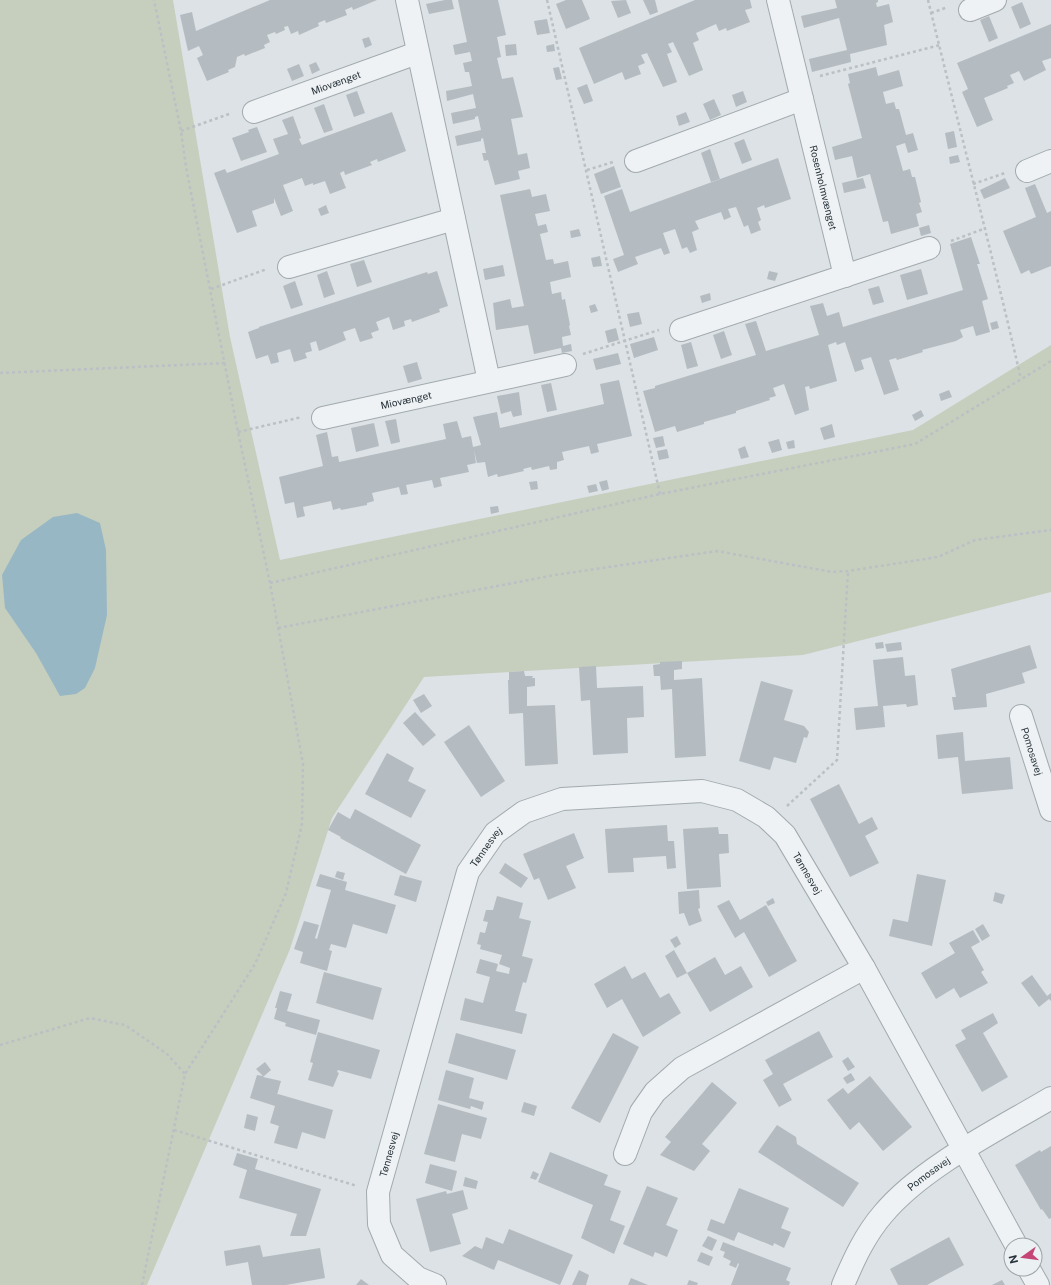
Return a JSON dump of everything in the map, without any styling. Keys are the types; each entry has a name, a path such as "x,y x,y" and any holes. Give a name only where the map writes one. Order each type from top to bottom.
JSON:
{"street":[{"path":"407,0 489,381"},
{"name":"Rosenholmvænget","path":"778,0 845,276"},
{"path":"970,10 995,0"},
{"name":"Miovænget","path":"254,112 418,53"},
{"path":"636,161 800,90"},
{"path":"1027,172 1051,161"},
{"path":"289,267 454,219"},
{"path":"682,330 929,248"},
{"name":"Miovænget","path":"323,418 565,365"},
{"name":"Pomosavej","path":"1021,716 1051,810"},
{"name":"Tønnesvej","path":"435,1285 418,1278 392,1254 379,1224 378,1192 468,872 495,833 524,812 562,798 702,792 737,800 766,817 785,835 864,968 965,1149 1012,1237"},
{"path":"625,1154 641,1112 654,1092 682,1068 864,968"},
{"name":"Pomosavej","path":"843,1285 860,1247 884,1213 914,1184 965,1149 1051,1098"}],"path":[{"path":"142,1285 185,1074 255,964 286,893 302,824 303,764 270,583 238,432 186,167 181,131 154,0"},
{"path":"548,0 660,494"},
{"path":"928,0 973,184 986,228 1021,379"},
{"path":"800,90 940,45"},
{"path":"181,131 239,110 254,112"},
{"path":"973,184 1016,169 1027,172"},
{"path":"929,248 986,228"},
{"path":"211,289 277,265 289,267"},
{"path":"565,365 573,358 673,326 682,330"},
{"path":"270,583 660,494 915,444 1051,361"},
{"path":"0,373 225,363"},
{"path":"238,432 313,414 323,418"},
{"path":"278,628 555,575 716,551 832,572 848,571 938,557 975,540 1051,530"},
{"path":"770,821 837,760 848,571"},
{"path":"0,1045 90,1018 125,1025 167,1054 185,1074"},
{"path":"174,1130 378,1192"}],"green space":[{"path":"0,0 173,0 230,337 280,560 913,430 1051,345 1051,592 803,655 424,677 332,818 290,949 147,1285 0,1285"}],"water":[{"path":"77,513 100,523 106,550 107,615 95,668 85,688 76,694 60,696 36,653 5,608 2,575 21,540 53,517"}],"building":[{"path":"270,0 377,0 353,10 352,7 345,10 347,15 326,23 325,20 318,23 319,26 299,35 298,31 291,34 288,26 284,27 285,30 276,34 275,32 267,35 270,42 264,45 265,48 245,56 244,54 237,57 235,67 228,70 229,72 207,81 197,58 203,55 199,46 188,51 180,15 192,12 196,31"},
{"path":"452,0 454,9 429,14 426,4"},
{"path":"458,0 498,0 506,35 497,37 501,57 497,58 502,79 513,77 523,117 511,119 518,155 527,153 530,168 518,171 520,179 495,185 488,160 484,161 482,153 486,153 483,138 481,141 457,146 455,136 481,130 478,116 475,117 475,119 453,124 451,113 476,108 473,94 447,101 446,91 472,86 469,72 465,72 463,63 472,61 470,52 455,55 453,45 467,42"},
{"path":"566,0 582,0 590,19 566,29 556,4"},
{"path":"626,0 631,13 618,18 611,1"},
{"path":"643,0 655,0 658,12 650,15"},
{"path":"695,0 750,0 752,8 745,10 750,22 727,31 726,28 719,31 716,24 696,33 699,40 693,43 703,70 689,76 673,42 668,44 672,52 667,54 677,82 663,87 647,53 641,55 645,63 638,66 641,74 625,80 622,72 594,84 579,48"},
{"path":"835,0 878,0 876,3 877,7 889,4 893,22 884,25 887,45 850,54 851,62 812,72 809,59 847,50 839,18 804,28 801,16 837,8"},
{"path":"1022,2 1031,24 1020,29 1011,7"},
{"path":"989,16 998,38 989,42 980,20"},
{"path":"547,19 550,33 537,35 534,21"},
{"path":"1051,24 1051,58 1042,61 1046,70 1024,81 1019,71 1010,75 1014,83 1007,86 1008,88 984,98 993,120 977,127 962,92 968,89 957,63"},
{"path":"369,37 372,45 365,48 362,39"},
{"path":"516,44 517,55 506,56 505,45"},
{"path":"554,44 555,51 547,52 546,46"},
{"path":"316,62 320,70 312,74 309,65"},
{"path":"299,64 304,76 292,81 287,69"},
{"path":"559,67 562,79 556,80 553,68"},
{"path":"876,67 878,76 899,70 903,86 883,92 886,104 894,102 896,109 899,109 906,135 913,133 918,150 908,153 905,143 896,146 903,171 910,169 912,177 915,177 922,212 916,214 919,226 891,234 888,221 883,222 870,174 857,178 852,156 835,160 832,147 862,138 848,84 850,83 848,74"},
{"path":"587,84 593,101 584,104 577,88"},
{"path":"357,91 365,113 354,117 346,95"},
{"path":"743,91 747,102 736,107 732,95"},
{"path":"714,99 721,115 710,120 703,104"},
{"path":"324,104 333,130 324,133 314,108"},
{"path":"392,112 406,151 378,162 377,159 370,162 372,165 345,175 344,171 340,173 346,188 330,194 325,181 305,186 302,178 283,185 293,211 281,216 274,198 274,203 252,211 257,226 237,233 214,173 225,169 227,173 279,154 273,139 288,134 282,120 293,116 302,145"},
{"path":"686,112 690,122 679,126 676,116"},
{"path":"257,127 267,152 241,161 232,138 249,132 248,130"},
{"path":"954,131 957,147 948,149 945,133"},
{"path":"744,139 752,160 742,164 734,143"},
{"path":"710,149 720,179 711,182 701,153"},
{"path":"958,155 960,162 950,164 949,157"},
{"path":"778,158 791,199 765,208 764,205 757,208 761,220 758,222 761,230 751,234 748,225 744,227 736,207 728,209 731,217 724,220 721,212 695,221 699,229 692,232 697,250 690,253 687,247 682,249 675,229 663,233 670,253 664,255 661,248 635,257 638,264 618,272 613,259 624,255 604,196 622,189 630,212"},
{"path":"614,166 621,187 601,194 594,174"},
{"path":"863,178 866,188 844,193 842,183"},
{"path":"1005,178 1010,188 984,199 980,190"},
{"path":"1035,184 1047,213 1051,211 1051,266 1031,274 1029,270 1021,274 1003,231 1036,217 1025,188"},
{"path":"530,189 532,197 546,194 550,211 535,214 538,226 546,224 548,232 540,234 546,260 553,259 554,264 568,261 571,277 550,282 552,294 561,292 562,300 565,299 571,335 562,337 563,346 571,344 572,351 562,353 561,348 534,354 528,325 496,330 493,303 510,299 512,308 524,306 500,195"},
{"path":"326,205 329,213 321,216 318,209"},
{"path":"929,225 931,233 921,236 919,228"},
{"path":"579,229 581,236 571,238 570,231"},
{"path":"971,237 980,264 977,264 988,299 982,301 990,332 976,336 973,326 960,330 963,337 956,341 922,350 923,352 897,360 896,358 889,360 899,390 884,395 871,357 861,360 864,369 855,372 845,342 837,345 836,342 828,345 837,381 810,389 809,386 805,387 809,410 795,415 784,384 773,388 776,396 769,398 770,400 736,411 736,413 704,422 704,424 677,432 675,426 655,432 643,391 756,355 745,324 756,321 766,351 819,335 810,306 823,303 827,316 839,312 843,327 963,290 950,244"},
{"path":"600,256 602,266 593,267 591,258"},
{"path":"364,260 372,282 357,287 350,264"},
{"path":"503,265 505,276 485,280 483,269"},
{"path":"921,269 928,294 907,300 900,275"},
{"path":"327,271 335,294 324,298 317,275"},
{"path":"437,271 448,306 439,309 440,312 412,322 411,319 404,321 405,326 393,330 389,317 376,322 379,330 371,333 373,338 360,342 355,328 343,332 346,340 319,351 316,341 310,343 312,351 305,353 307,358 294,362 290,349 277,353 279,362 271,364 268,355 256,359 248,332 259,327 427,272 428,274"},
{"path":"769,271 778,273 775,281 767,279"},
{"path":"295,281 303,305 291,309 283,286"},
{"path":"879,286 884,302 873,305 868,289"},
{"path":"710,293 711,300 702,303 700,296"},
{"path":"595,304 598,311 591,313 589,306"},
{"path":"639,312 642,324 630,327 627,314"},
{"path":"997,321 999,328 992,330 990,323"},
{"path":"616,328 619,340 608,343 605,331"},
{"path":"724,331 732,355 721,359 713,335"},
{"path":"654,337 658,350 634,358 630,344"},
{"path":"691,342 698,366 687,369 681,345"},
{"path":"618,353 621,364 596,370 593,359"},
{"path":"417,362 422,379 408,383 403,366"},
{"path":"619,380 632,436 597,444 599,452 591,454 589,446 562,452 564,460 557,462 557,469 550,470 549,466 532,470 531,467 523,469 524,471 498,477 497,474 488,477 485,462 477,463 474,450 476,463 467,465 469,472 440,478 442,486 434,488 432,480 406,485 408,494 401,495 399,487 372,493 374,501 367,503 367,505 341,510 340,508 333,510 331,501 303,507 305,516 297,518 294,502 285,504 279,477 323,466 316,435 327,432 332,457 338,456 339,462 446,439 443,424 457,421 462,438 471,436 473,447 481,445 473,417 497,412 500,428 604,404 600,384"},
{"path":"551,383 557,410 547,412 541,385"},
{"path":"949,390 952,397 941,401 939,394"},
{"path":"519,392 522,415 513,417 511,411 501,414 497,396"},
{"path":"921,410 924,416 915,421 912,415"},
{"path":"396,419 400,442 391,444 385,421"},
{"path":"374,423 379,446 356,452 351,428"},
{"path":"832,424 835,437 824,440 820,428"},
{"path":"663,436 665,446 656,448 653,438"},
{"path":"779,439 782,450 772,453 768,442"},
{"path":"794,440 795,448 788,449 786,442"},
{"path":"745,446 749,457 741,459 738,449"},
{"path":"667,449 669,458 659,460 657,451"},
{"path":"607,480 609,489 602,491 599,482"},
{"path":"537,481 538,489 531,490 529,482"},
{"path":"596,484 598,491 589,493 587,486"},
{"path":"498,506 499,512 491,514 490,507"},
{"path":"883,642 884,648 876,649 875,643"},
{"path":"901,642 902,650 887,652 885,644"},
{"path":"1030,645 1037,668 1022,673 1025,683 986,694 987,707 954,710 952,697 956,697 951,669"},
{"path":"903,657 905,676 915,675 918,705 907,707 906,704 883,706 885,727 856,730 854,708 878,706 873,660"},
{"path":"682,661 682,669 674,670 674,680 702,678 706,756 675,758 672,689 661,690 660,676 654,676 653,665 660,664 660,662"},
{"path":"596,666 597,688 643,686 644,717 627,718 628,753 593,755 590,700 581,701 579,667"},
{"path":"524,671 525,676 533,676 532,678 535,678 535,686 527,687 527,706 555,705 558,764 525,766 523,713 509,714 508,680 509,672"},
{"path":"761,681 793,690 784,720 804,726 809,732 807,738 804,737 796,763 774,757 770,770 739,761"},
{"path":"424,694 432,706 421,713 413,700"},
{"path":"415,712 436,735 423,746 403,723"},
{"path":"469,725 505,781 481,797 444,742"},
{"path":"963,732 965,761 1010,757 1013,789 962,794 958,757 938,759 936,735"},
{"path":"387,753 414,768 408,781 426,790 411,818 365,794"},
{"path":"839,784 859,824 872,817 878,829 865,836 879,863 850,877 810,799"},
{"path":"355,809 421,845 406,874 328,830 338,812 350,819"},
{"path":"667,825 668,841 674,841 676,868 667,869 666,856 633,858 634,872 608,873 605,829"},
{"path":"718,827 719,834 728,834 729,853 719,854 721,887 687,889 683,829"},
{"path":"574,833 584,858 566,866 576,888 548,900 539,878 534,880 523,854"},
{"path":"505,863 528,878 521,888 499,873"},
{"path":"337,871 345,873 343,880 335,877"},
{"path":"320,874 347,882 345,890 396,905 387,934 353,924 346,948 331,944 329,950 332,951 327,971 300,963 303,952 294,949 304,921 319,925 315,938 317,939 331,890 316,886"},
{"path":"917,874 946,880 932,946 889,936 893,919 908,922"},
{"path":"400,875 422,881 416,902 394,895"},
{"path":"699,890 700,908 698,909 702,921 689,926 684,913 679,914 678,892"},
{"path":"995,892 1005,895 1002,904 993,901"},
{"path":"497,896 523,903 519,918 531,921 522,956 533,959 526,983 523,982 515,1011 527,1014 522,1034 460,1020 465,998 483,1003 490,977 476,973 480,959 498,964 496,971 509,974 510,968 499,964 502,955 480,949 481,945 477,944 480,932 485,933 488,922 483,921 486,910 493,910"},
{"path":"773,898 775,903 768,906 766,902"},
{"path":"729,900 740,920 766,905 797,961 769,977 744,932 735,938 717,906"},
{"path":"983,924 990,936 982,941 975,929"},
{"path":"973,930 980,942 971,947 984,970 981,972 988,983 960,998 954,988 936,999 921,973 955,953 949,943"},
{"path":"677,936 681,944 675,948 670,940"},
{"path":"674,950 687,973 677,978 665,956"},
{"path":"715,957 725,975 741,966 753,987 710,1012 687,973"},
{"path":"625,966 632,979 645,972 660,998 669,993 681,1013 643,1037 622,999 607,1008 594,984"},
{"path":"324,972 382,988 373,1020 316,1003"},
{"path":"1032,975 1047,996 1051,993 1051,1001 1049,999 1039,1007 1021,983"},
{"path":"280,991 292,994 287,1011 320,1020 316,1035 285,1026 286,1023 274,1019 277,1008 275,1008"},
{"path":"993,1013 998,1023 983,1033 1008,1077 982,1092 955,1045 966,1039 961,1030"},
{"path":"819,1031 833,1057 783,1084 792,1100 779,1107 763,1080 773,1074 765,1060"},
{"path":"318,1032 380,1050 371,1079 338,1070 337,1072 339,1073 333,1087 308,1080 313,1063 310,1062"},
{"path":"456,1033 516,1050 507,1080 448,1063"},
{"path":"613,1033 639,1047 600,1123 571,1108"},
{"path":"848,1057 855,1067 848,1071 842,1061"},
{"path":"265,1062 271,1070 263,1077 281,1081 277,1095 278,1094 333,1110 325,1139 302,1132 297,1149 274,1143 279,1126 270,1123 275,1106 250,1098 257,1075 263,1076 256,1069"},
{"path":"446,1070 474,1078 469,1098 484,1102 482,1110 471,1106 470,1109 438,1100"},
{"path":"851,1073 855,1080 847,1084 843,1078"},
{"path":"870,1076 912,1127 883,1151 859,1122 850,1130 827,1100 843,1088 848,1094"},
{"path":"712,1082 737,1103 702,1144 710,1151 694,1171 660,1155 671,1142 665,1137"},
{"path":"524,1102 537,1106 534,1116 521,1112"},
{"path":"438,1104 487,1118 481,1139 462,1134 455,1162 424,1154"},
{"path":"247,1114 258,1117 255,1131 244,1128"},
{"path":"777,1125 796,1137 797,1144 859,1183 843,1207 758,1152"},
{"path":"1051,1146 1051,1218 1049,1219 1042,1209 1041,1210 1015,1165 1040,1150 1041,1152"},
{"path":"550,1152 608,1175 604,1185 621,1191 610,1220 625,1226 614,1254 581,1238 593,1205 538,1182"},
{"path":"237,1153 258,1159 255,1169 321,1189 306,1236 290,1236 297,1214 239,1198 247,1170 233,1165"},
{"path":"430,1164 457,1171 452,1191 425,1183"},
{"path":"533,1171 539,1174 536,1180 530,1178"},
{"path":"465,1177 478,1181 476,1189 463,1186"},
{"path":"647,1186 678,1198 666,1225 678,1230 667,1257 655,1252 653,1257 623,1244"},
{"path":"739,1188 789,1208 781,1228 791,1232 784,1248 774,1243 773,1246 738,1232 734,1241 707,1230 711,1219 724,1224"},
{"path":"463,1190 468,1209 452,1214 461,1244 430,1252 416,1199 446,1191 447,1194"},
{"path":"509,1229 573,1255 560,1285 498,1260 494,1270 462,1256 475,1246 482,1249 486,1237 503,1244"},
{"path":"708,1236 717,1240 712,1251 702,1246"},
{"path":"949,1237 964,1265 927,1285 898,1285 890,1269"},
{"path":"723,1242 791,1268 786,1280 790,1282 789,1285 731,1285 739,1264 738,1263 736,1268 729,1265 731,1261 723,1257 725,1252 720,1250"},
{"path":"260,1245 263,1257 320,1248 325,1278 286,1285 252,1285 248,1262 226,1266 224,1251"},
{"path":"701,1252 713,1257 709,1266 697,1261"},
{"path":"579,1270 589,1275 586,1285 572,1285"},
{"path":"631,1278 648,1285 628,1285"},
{"path":"361,1279 369,1285 356,1285"},
{"path":"689,1280 698,1283 697,1285 687,1285"},
{"path":"1002,1280 1005,1285 992,1285"}]}
